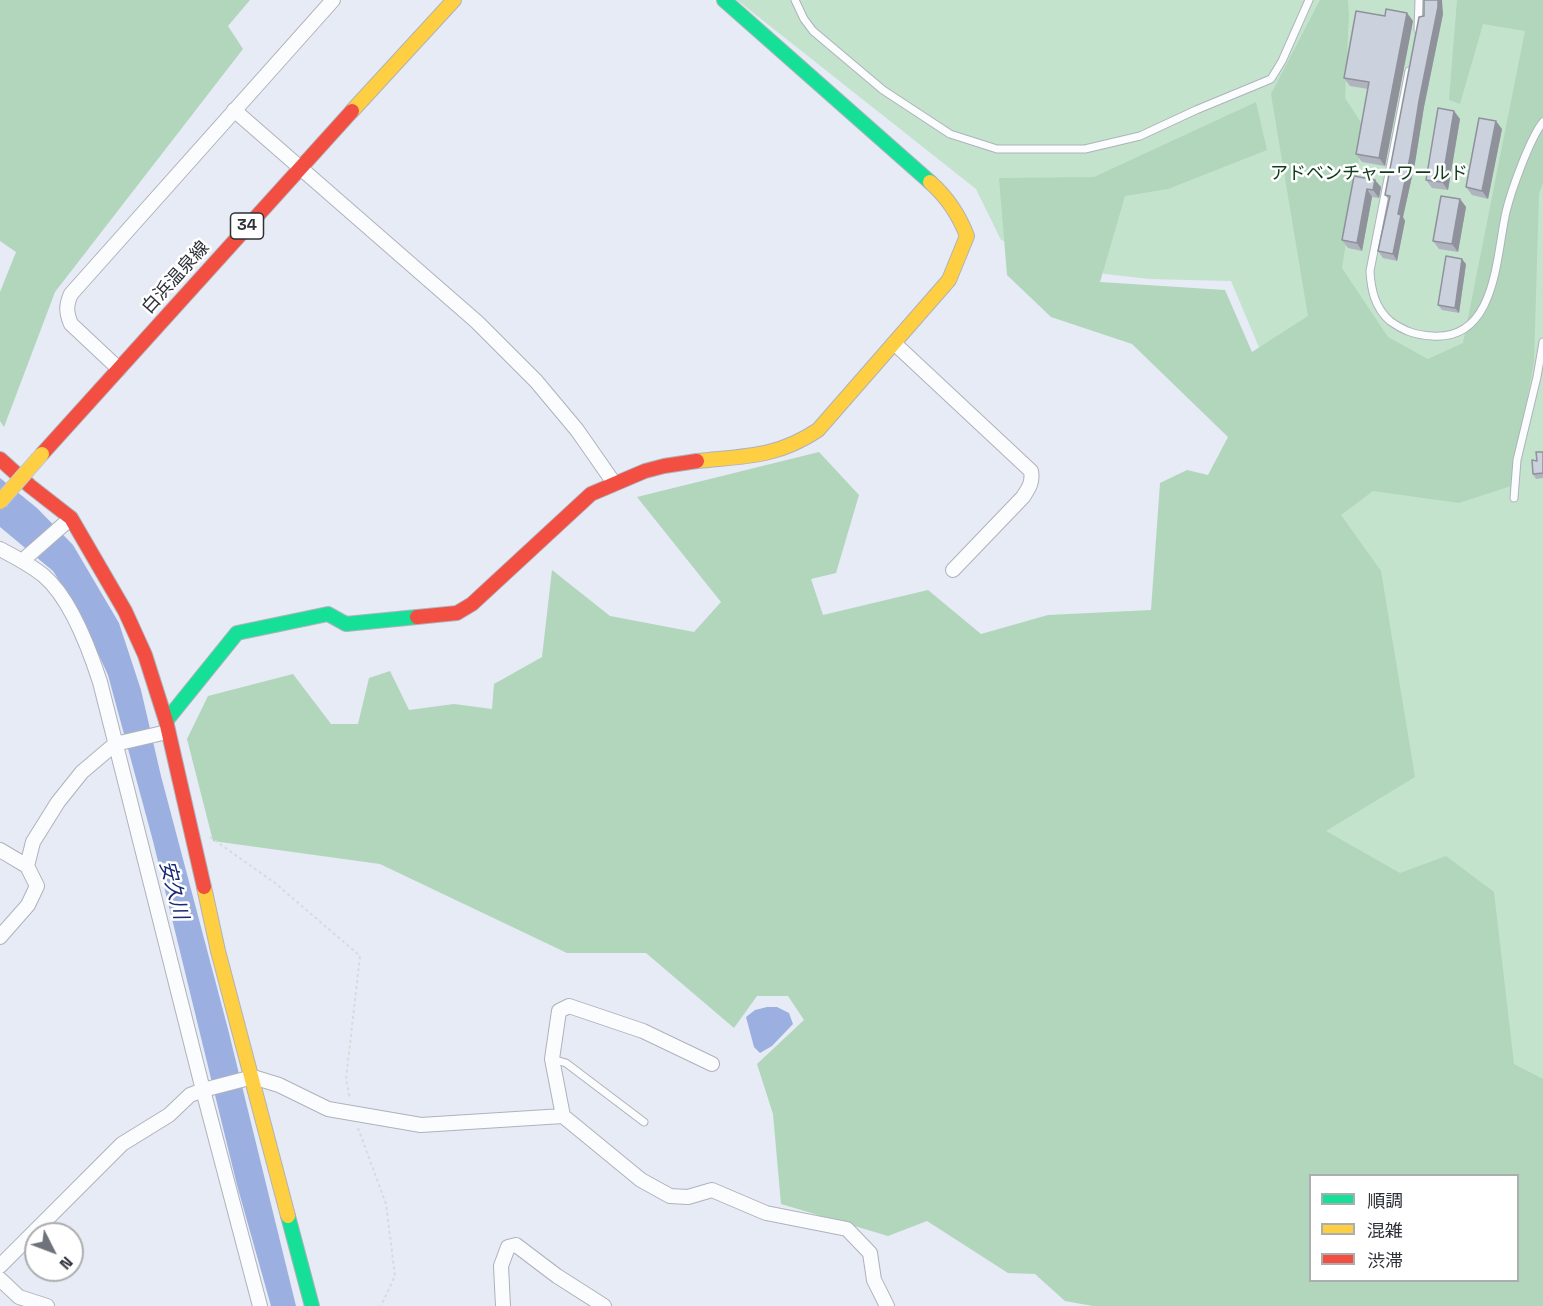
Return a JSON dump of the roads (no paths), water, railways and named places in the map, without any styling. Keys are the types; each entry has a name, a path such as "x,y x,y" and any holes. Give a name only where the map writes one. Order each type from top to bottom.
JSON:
{"street":[{"path":"119,369 71,324 67,314 67,304 71,294 333,0"},
{"name":"白浜温泉線","path":"0,502 300,167 454,0"},
{"path":"27,866 33,842 58,802 82,772 115,744 166,726 237,633 328,614 346,624 457,613 472,604 591,494 614,483 664,466 772,453 802,442 818,429 949,280 967,236 959,216 939,190 724,0"},
{"path":"234,110 477,322 528,372 577,429 614,483"},
{"path":"894,343 1031,471 1030,485 1023,497 953,570"},
{"path":"0,459 69,520 125,612 145,655 166,726 219,951 312,1306"},
{"path":"24,559 69,520"},
{"path":"0,549 24,559 57,587 93,658 260,1306"},
{"path":"0,850 27,866 37,886 28,905 0,937"},
{"path":"712,1065 643,1031 569,1006 560,1011 552,1059 562,1116 641,1180 670,1196 688,1197 712,1190 766,1214 847,1229 870,1253 874,1280 887,1306"},
{"path":"0,1266 122,1144 169,1115 190,1095 203,1090 253,1077 279,1085 328,1109 421,1125 562,1116"},
{"path":"503,1306 501,1266 508,1247 516,1245 557,1276 604,1306"},
{"path":"0,1279 19,1297 47,1306"}],"lane":[{"path":"795,0 813,31 883,90 950,134 997,148 1085,149 1140,136 1271,78 1282,61 1309,0"},
{"path":"1416,38 1419,27 1419,0"},
{"path":"1412,60 1370,272 1374,298 1385,316 1411,334 1440,337 1455,334 1469,326 1480,314 1491,289 1506,209 1521,168 1543,122"},
{"path":"1514,498 1517,460 1543,342"},
{"path":"552,1059 566,1063 644,1122"}],"water":[{"name":"安久川","path":"0,478 37,508 73,545 119,623 141,690 296,1306 271,1306 237,1185 153,841 108,675 78,610 53,571 0,527"},
{"path":"777,1007 789,1013 793,1024 772,1046 760,1053 754,1047 746,1017 755,1010"}],"park label":[{"name":"アドベンチャーワールド","path":"1369,174"}]}
